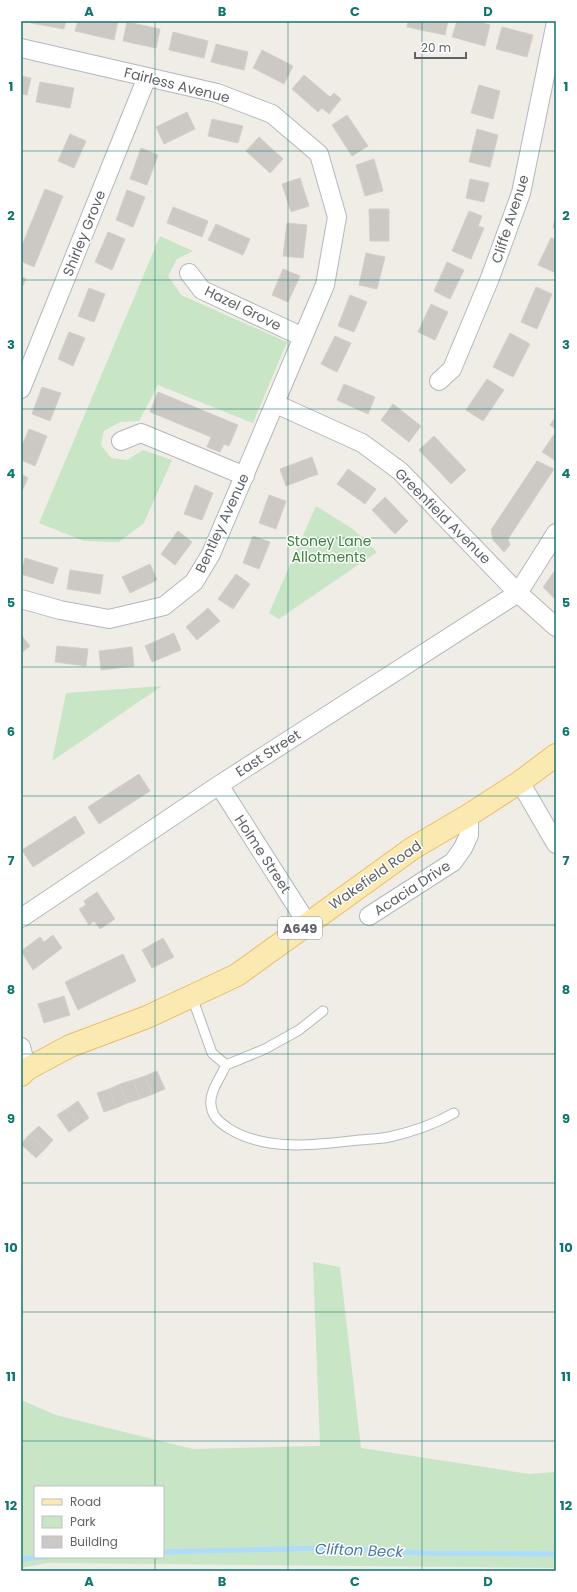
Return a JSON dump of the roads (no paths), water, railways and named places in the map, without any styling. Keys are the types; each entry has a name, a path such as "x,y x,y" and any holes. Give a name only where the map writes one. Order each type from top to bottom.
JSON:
{"main road":[{"name":"Wakefield Road","path":"24,1072 70,1046 147,1017 237,975 307,923 413,848 469,815 520,782 556,755"}],"street":[{"name":"Cliffe Avenue","path":"439,381 452,369 490,278 521,193 556,22"},
{"name":"Fairless Avenue","path":"21,48 217,94 272,114 319,154 337,217 325,284 276,404"},
{"name":"Shirley Grove","path":"21,389 147,77"},
{"name":"Hazel Grove","path":"190,273 202,290 303,337"},
{"name":"Bentley Avenue","path":"21,599 60,610 109,619 164,606 194,582 211,554 276,404"},
{"name":"Greenfield Avenue","path":"276,404 362,442 400,470 518,593 556,627"},
{"path":"121,441 141,433 245,476"},
{"path":"518,593 556,533"},
{"name":"East Street","path":"21,918 219,785 518,593"},
{"path":"520,782 556,844"},
{"name":"Holme Street","path":"219,785 307,923"},
{"name":"Acacia Drive","path":"369,916 453,862 463,848 469,835 469,815"},
{"path":"21,1047 24,1072"}],"lane":[{"path":"192,997 212,1053 226,1066"},
{"path":"322,1011 299,1030 279,1042 226,1066 212,1094 212,1111 215,1118 231,1130 245,1137 256,1140 304,1145 386,1138 423,1128 454,1113"}],"waterway":[{"name":"Clifton Beck","path":"164,1552 328,1548 422,1553 556,1554"},
{"name":"Clifton Beck","path":"21,1559 34,1558"}],"park label":[{"name":"Stoney Lane Allotments","path":"329,550"}]}
